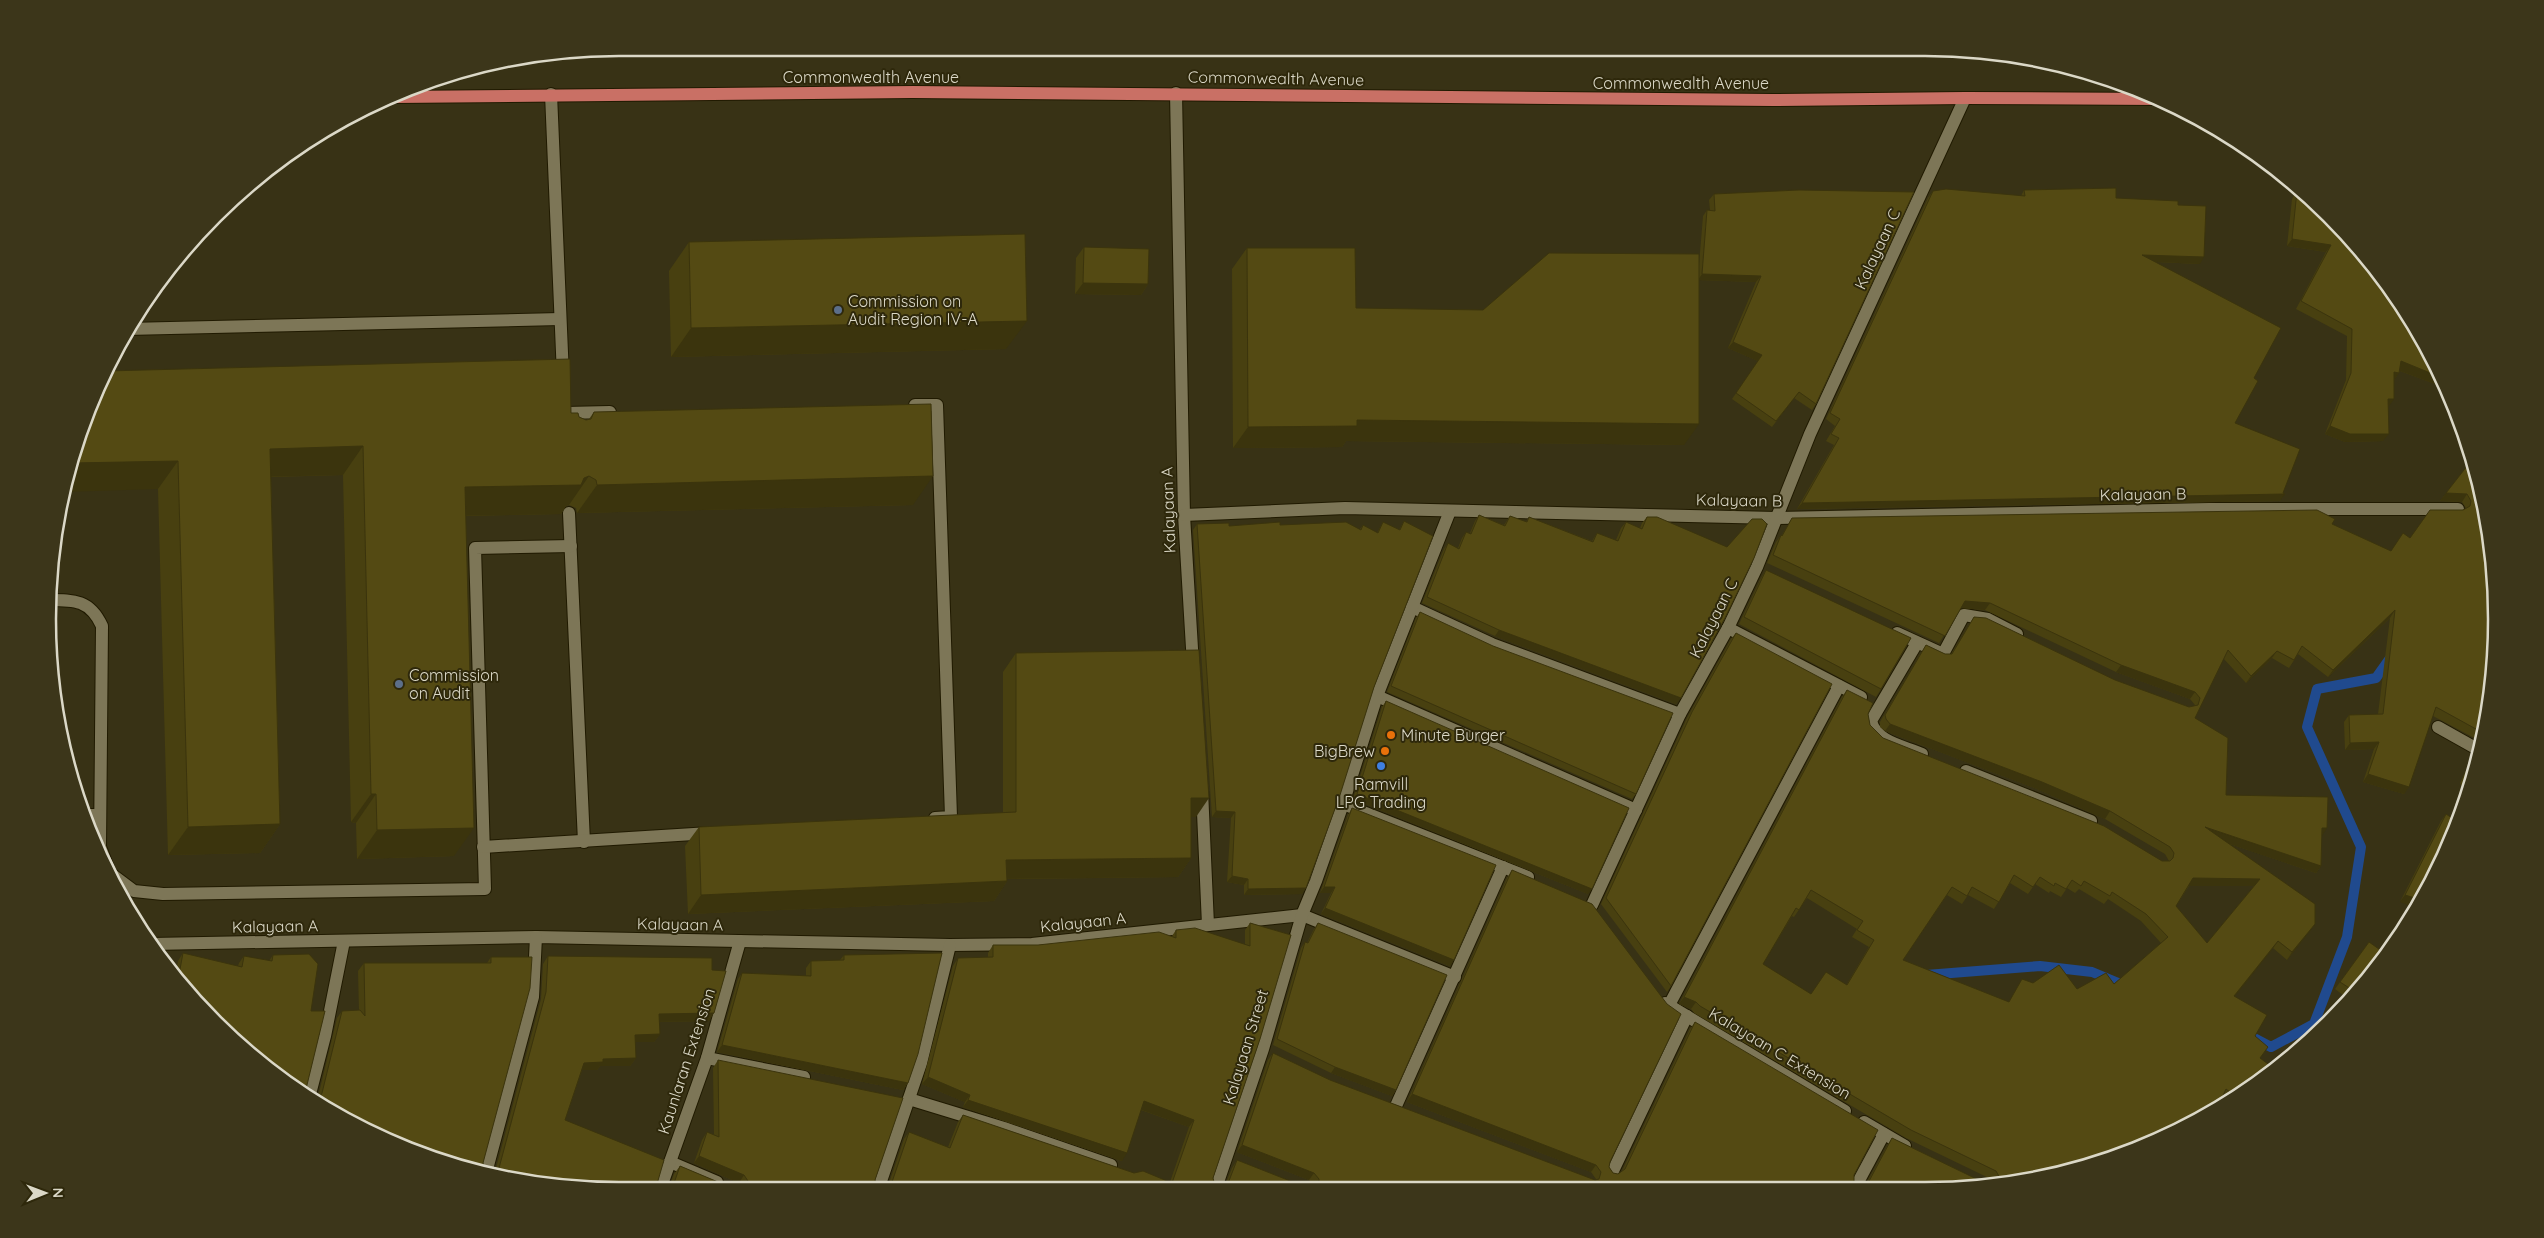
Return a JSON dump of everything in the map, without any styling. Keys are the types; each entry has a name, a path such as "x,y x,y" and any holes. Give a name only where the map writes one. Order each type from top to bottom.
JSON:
{"main road":[{"name":"Commonwealth Avenue","path":"410,97 550,94 1176,93 1772,100 2140,99"}],"street":[{"name":"Kalayaan A","path":"1176,93 1184,515 1194,682"},
{"path":"550,94 564,385"},
{"name":"Kalayaan C","path":"1591,906 1680,714 1761,569 1776,518 1810,434 1965,98"},
{"path":"137,329 560,319"},
{"path":"898,406 937,405 951,817 921,819"},
{"path":"565,413 624,412"},
{"name":"Kalayaan B","path":"1184,515 1345,508 1776,518 2209,509 2458,509"},
{"path":"1450,511 1377,696 1343,804 1302,915 1455,976"},
{"path":"569,513 584,842"},
{"path":"122,882 134,891 163,894 485,889 475,548 571,546"},
{"path":"57,600 71,600 84,604 96,614 102,626 99,834"},
{"path":"1412,608 1492,644 1680,714"},
{"path":"1881,626 1943,654 1964,615 1988,619 2030,641"},
{"path":"1728,628 1878,707"},
{"path":"1917,643 1871,722 1873,731 1880,738 1932,758"},
{"path":"1668,1007 1839,686"},
{"path":"1377,696 1636,810"},
{"path":"2438,727 2473,746"},
{"path":"1950,766 2034,797 2102,826"},
{"path":"1201,780 1208,925"},
{"path":"1343,804 1539,882"},
{"path":"92,815 98,815"},
{"path":"483,847 723,833"},
{"path":"1410,1112 1392,1105 1455,976 1503,867"},
{"name":"Kalayaan A","path":"160,944 536,937 950,945 1032,944 1302,915"},
{"name":"Kalayaan Street","path":"1219,1182 1232,1159 1268,1051 1302,915"},
{"path":"488,1166 533,997 536,937"},
{"name":"Kaunlaran Extension","path":"663,1182 707,1058 740,941"},
{"path":"311,1090 326,1036 344,942"},
{"path":"883,1182 904,1098 921,1064 950,945"},
{"name":"Kalayaan C Extension","path":"1656,991 1668,1007 1687,1016 1919,1153"},
{"path":"1612,1173 1687,1016"},
{"path":"707,1058 813,1079"},
{"path":"904,1098 1004,1128 1123,1170"},
{"path":"1858,1182 1884,1134"},
{"path":"670,1162 718,1182"}],"building":[{"path":"2116,188 2116,198 2178,201 2178,205 2206,206 2204,257 2142,255 2281,328 2254,378 2258,381 2235,423 2300,449 2283,493 2285,494 1802,503 1839,438 1831,434 1840,419 1830,413 1933,191 1946,189 2025,196 2024,190"},
{"path":"1799,190 1914,192 1816,404 1799,392 1776,421 1736,393 1762,355 1733,342 1761,276 1702,274 1707,210 1715,211 1714,194"},
{"path":"2296,196 2323,221 2371,276 2393,306 2430,370 2432,374 2401,361 2399,373 2394,372 2394,399 2388,399 2389,434 2350,434 2330,426 2351,373 2352,329 2301,301 2331,245 2292,239"},
{"name":"Commission on Audit Region IV-A","path":"1025,234 1027,321 691,328 689,242"},
{"path":"1084,247 1149,249 1148,284 1083,283"},
{"path":"1247,248 1355,248 1356,308 1483,310 1549,253 1699,254 1699,424 1357,420 1357,426 1248,427"},
{"name":"Commission on Audit","path":"570,359 571,413 578,413 579,417 586,420 591,419 594,412 931,404 933,476 597,485 596,480 589,476 584,478 581,485 465,487 474,828 377,830 376,794 371,794 363,446 270,449 280,824 188,827 178,461 78,463 99,404 114,371"},
{"path":"2467,466 2477,509 2487,582 2487,656 2477,729 2436,707 2409,787 2368,774 2379,742 2350,743 2349,715 2383,714 2395,610 2333,670 2302,646 2294,660 2277,651 2251,676 2228,650 2195,718 2228,738 2226,795 2328,797 2327,828 2322,828 2321,866 2205,827 2315,904 2315,924 2292,952 2278,941 2234,996 2267,1015 2255,1036 2268,1047 2260,1058 2269,1064 2238,1087 2230,1092 2226,1089 2223,1096 2174,1124 2106,1152 2071,1163 1999,1177 1996,1171 1911,1130 1696,1002 1684,997 1847,690 1873,703 1868,714 1870,725 1883,738 2104,826 2162,861 2170,861 2173,858 2174,853 2170,847 2110,811 2042,782 1890,724 1885,715 1926,645 1945,654 1952,654 1974,617 1986,618 2115,680 2189,707 2198,705 2200,698 2195,692 2121,665 1990,603 1965,601 1945,636 1773,555 1781,535 1792,518 2317,510 2335,519 2332,524 2391,551 2403,533 2410,538 2430,510 2463,510 2470,506 2471,501 2467,494 2446,493","holes":["2014,875 2033,887 2040,877 2054,886 2055,883 2066,889 2072,880 2081,886 2084,881 2110,896 2112,892 2146,914 2168,937 2114,984 2106,973 2077,989 2059,965 2033,983 2022,979 2009,1002 1903,960 1952,887 1967,896 1972,887 1999,902","2193,878 2260,879 2207,943 2176,906","1811,890 1863,921 1857,930 1874,940 1847,985 1826,972 1811,994 1763,964 1796,908 1799,910"]},
{"path":"1479,515 1505,526 1510,516 1527,522 1529,517 1593,542 1597,533 1618,541 1626,522 1642,529 1647,517 1657,517 1727,547 1752,519 1762,519 1767,524 1754,558 1725,618 1681,698 1499,630 1427,597 1448,543 1459,549 1466,532 1471,534"},
{"path":"1404,521 1433,536 1374,687 1340,795 1306,888 1248,889 1248,879 1232,876 1235,812 1216,811 1197,524 1229,523 1229,526 1280,522 1280,525 1346,522 1361,530 1363,525 1378,533 1383,522 1400,530"},
{"path":"1766,570 1911,638 1881,689 1744,617"},
{"path":"1420,612 1493,646 1673,713 1636,794 1391,686"},
{"path":"1736,633 1832,684 1671,986 1606,898 1692,712"},
{"path":"1199,650 1209,798 1191,798 1191,858 1006,860 1007,881 701,895 699,827 1016,812 1016,653"},
{"path":"1386,701 1629,808 1592,889 1357,794"},
{"path":"1352,808 1496,865 1454,960 1325,908 1335,887 1324,887"},
{"path":"2446,814 2451,818 2430,868 2413,898 2405,895"},
{"path":"1512,870 1592,904 1667,1004 1681,1014 1610,1162 1609,1167 1613,1173 1618,1174 1625,1169 1695,1022 1878,1130 1854,1175 1854,1182 1319,1182 1314,1173 1242,1145 1273,1053 1330,1080 1595,1180 1599,1179 1601,1172 1596,1165 1412,1094"},
{"path":"1250,923 1291,935 1260,1039 1213,1178 1214,1182 1172,1182 1194,1120 1144,1101 1127,1153 968,1100 970,1095 928,1077 958,958 993,957 993,945 1038,945 1159,932 1176,938 1176,930 1195,928 1250,946"},
{"path":"1318,923 1447,975 1396,1090 1335,1067 1277,1039 1305,942 1308,943"},
{"path":"2369,942 2380,950 2350,988 2340,982"},
{"path":"183,953 242,967 244,956 272,961 273,955 309,954 318,964 311,1011 325,1011 306,1087 248,1042 221,1017 180,970"},
{"path":"942,953 918,1054 908,1083 722,1045 742,973 811,976 811,961 844,960 844,955"},
{"path":"548,956 712,958 712,970 726,971 714,1013 659,1014 660,1034 635,1035 636,1058 603,1059 603,1062 584,1063 565,1120 664,1160 658,1182 582,1181 499,1169 546,992"},
{"path":"491,957 532,957 530,988 484,1165 473,1163 404,1139 370,1124 321,1096 342,1011 360,1010 365,1016 364,963 491,963"},
{"path":"718,1060 903,1098 876,1182 748,1182 744,1175 699,1156 707,1132 719,1137"},
{"path":"963,1115 1134,1173 1143,1171 1170,1182 892,1182 909,1132 950,1148"},
{"path":"1892,1138 1977,1179 1925,1182 1869,1182"},
{"path":"1237,1160 1293,1182 1229,1182"},
{"path":"680,1166 718,1182 674,1182"}],"waterway":[{"path":"2252,1037 2271,1047 2314,1024 2347,937 2361,847 2307,727 2317,689 2376,678 2391,657"},
{"path":"1926,975 2040,966 2092,972 2128,987"}],"place":[{"name":"Commission on Audit Region IV-A","path":"838,310"},
{"name":"Commission on Audit","path":"399,684"},
{"name":"Minute Burger","path":"1391,735"},
{"name":"BigBrew","path":"1385,751"},
{"name":"Ramvill LPG Trading","path":"1381,766"}]}
